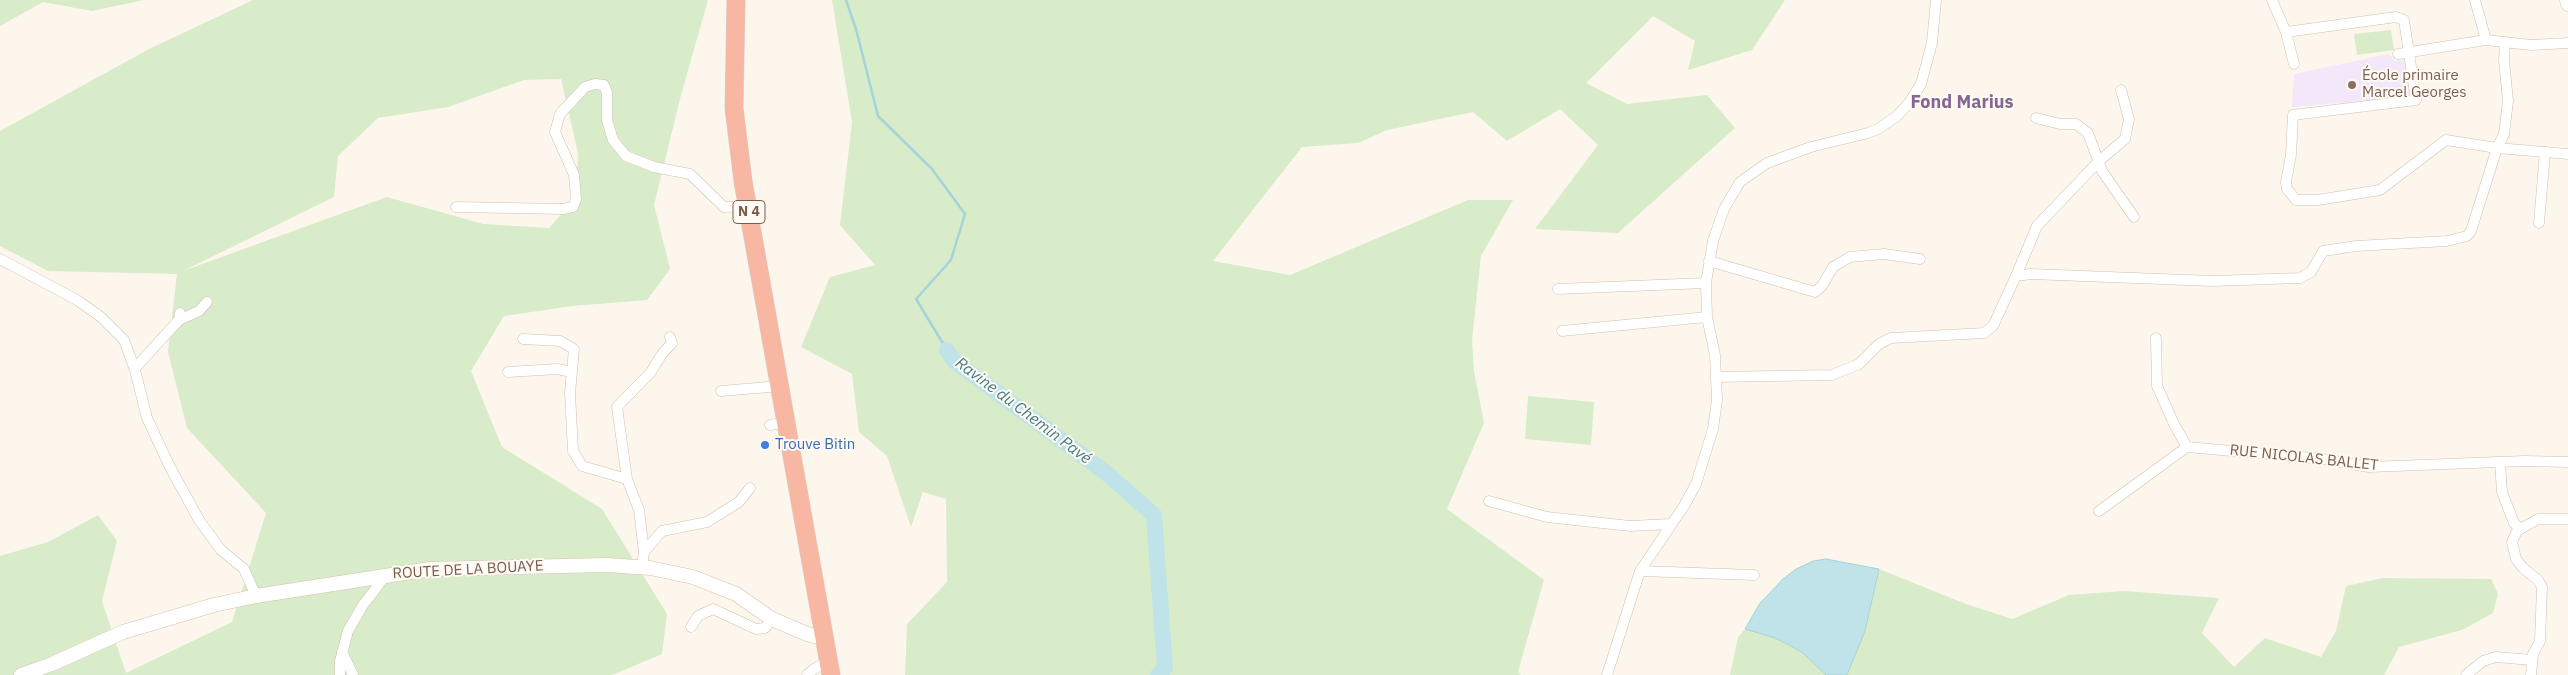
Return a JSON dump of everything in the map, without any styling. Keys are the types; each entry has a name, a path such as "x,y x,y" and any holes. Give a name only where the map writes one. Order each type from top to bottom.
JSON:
{"highway":[{"name":"N 4","path":"736,0 734,108 748,206 788,422 830,668"}],"main road":[{"path":"2567,0 2568,4"},
{"name":"ROUTE DE LA BOUAYE","path":"21,675 131,630 214,605 387,574 430,569 607,564 693,577 736,594 772,618 807,634 825,639"}],"street":[{"path":"1607,675 1640,571 1696,484 1707,452 1715,416 1716,377 1715,355 1707,317 1706,283 1717,226 1724,209 1740,182 1753,171 1783,155 1878,129 1897,116 1909,103 1921,84 1928,64 1936,0"},
{"path":"2476,0 2486,40"},
{"path":"2274,4 2286,32 2294,64"},
{"path":"2286,32 2396,17 2406,23 2416,100 2293,115 2291,155 2286,182 2291,196 2301,202 2380,190 2446,140 2497,148 2568,154"},
{"path":"2398,54 2486,40 2531,45 2568,43"},
{"path":"2016,276 2031,274 2213,281 2300,278 2311,272 2323,251 2356,246 2460,238 2471,231 2497,148 2504,134 2507,120 2505,43"},
{"path":"456,206 563,209 573,207 576,199 574,175 555,132 560,114 585,87 595,84 604,85 607,93 607,120 613,140 626,156 654,166 690,174 724,207 748,206"},
{"path":"1716,377 1832,375 1859,364 1879,344 1891,338 1984,334 1993,326 2037,226 2099,161 2114,150 2128,132 2130,119 2121,90"},
{"path":"2036,118 2060,124 2076,124 2088,133 2111,186 2134,217"},
{"path":"2539,223 2545,152"},
{"path":"1709,261 1815,292 1822,286 1826,275 1833,267 1850,257 1884,254 1920,260"},
{"path":"0,259 77,300 101,317 124,340 135,368 147,418 170,467 199,520 221,550 244,568 256,596"},
{"path":"1558,289 1706,283"},
{"path":"135,368 180,316 199,311 207,302"},
{"path":"1562,331 1707,317"},
{"path":"642,568 644,552 639,510 626,479 617,407 651,372 662,354 672,343 670,337"},
{"path":"2099,511 2187,447 2156,386 2156,338"},
{"path":"522,339 560,341 574,349 570,393 574,430 572,451 582,466 626,479"},
{"path":"508,372 557,369 572,372"},
{"path":"721,391 781,386"},
{"path":"770,425 788,422"},
{"name":"RUE NICOLAS BALLET","path":"2187,447 2324,460 2369,467 2500,462 2568,462"},
{"path":"2500,462 2502,492 2514,523 2520,529"},
{"path":"644,552 662,532 707,522 739,502 750,488"},
{"path":"1489,501 1546,517 1630,526 1672,524"},
{"path":"2531,675 2532,660 2540,641 2542,587 2535,576 2523,568 2513,553 2512,542 2520,529 2538,519 2568,519"},
{"path":"1640,571 1754,575"},
{"path":"340,675 342,652 348,632 355,618 387,574"},
{"path":"691,627 698,616 713,609 756,629 765,628 772,618"},
{"path":"342,652 353,675"},
{"path":"2466,675 2483,661 2496,657 2532,660"},
{"path":"808,675 814,668 830,668"}],"shaded area":[{"name":"École primaire Marcel Georges","path":"2389,54 2395,61 2406,59 2410,97 2292,107 2294,74"}],"green space":[{"path":"0,0 144,0 92,11 43,2 0,26"},
{"path":"253,0 708,0 681,95 654,205 670,269 647,300 572,306 504,316 471,371 502,447 602,509 667,614 662,654 612,675 0,675 0,556 48,542 98,515 117,541 102,601 126,673 232,622 266,513 187,428 168,352 177,274 48,271 0,246 0,131 149,49","holes":["561,79 578,153 576,198 549,228 483,224 387,197 183,271 334,197 338,156 378,118 448,107 524,80"]},
{"path":"832,0 1785,0 1752,50 1688,70 1695,41 1653,16 1586,83 1627,104 1707,95 1735,128 1618,233 1535,229 1598,145 1560,109 1507,141 1473,112 1387,130 1358,143 1302,147 1213,261 1290,275 1468,200 1513,200 1481,256 1472,340 1474,371 1484,423 1447,509 1544,580 1518,672 1521,675 905,675 907,624 947,582 946,499 923,492 911,527 887,456 859,432 852,374 801,347 830,277 875,265 840,225 852,122"},
{"path":"2391,30 2394,50 2357,55 2354,34"},
{"path":"1528,396 1594,402 1591,445 1525,439"},
{"path":"1879,569 1966,604 2012,619 2069,595 2124,591 2219,598 2202,633 2234,667 2265,638 2321,657 2336,631 2346,586 2383,578 2491,579 2498,594 2493,613 2462,630 2399,647 2384,675 1847,675 1865,631"},
{"path":"1745,629 1775,638 1791,646 1803,653 1826,675 1730,675 1738,637"}],"water":[{"path":"1826,559 1879,569 1865,631 1847,675 1826,675 1803,653 1791,646 1775,638 1745,629 1760,603 1783,579 1796,569 1813,561"}],"waterway":[{"name":"Ravine du Chemin Pavé","path":"846,0 856,29 878,116 932,169 965,214 951,260 916,299 947,350"},
{"name":"Ravine du Chemin Pavé","path":"947,350 954,361 1105,472 1154,515 1165,668 1158,675"}],"place":[{"name":"École primaire Marcel Georges","path":"2352,85"},
{"name":"Trouve Bitin","path":"765,445"}],"district":[{"name":"Fond Marius","path":"1962,103"}]}
